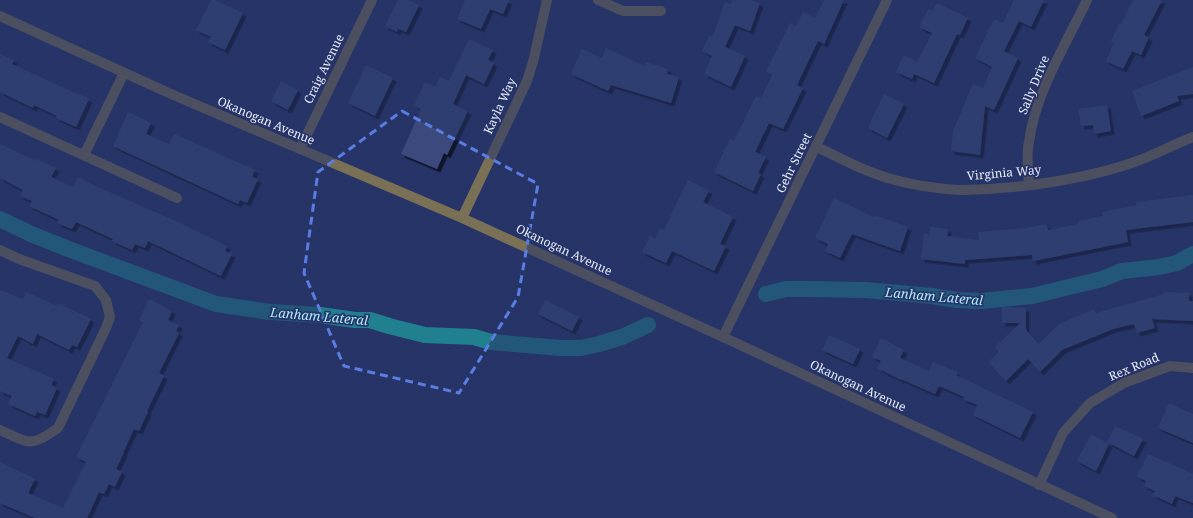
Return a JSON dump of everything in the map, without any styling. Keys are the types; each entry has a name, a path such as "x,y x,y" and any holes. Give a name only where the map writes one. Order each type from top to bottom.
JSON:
{"street":[{"name":"Craig Avenue","path":"300,149 372,0"},
{"name":"Kayla Way","path":"462,218 527,81 533,62 546,0"},
{"path":"598,0 623,11 661,11"},
{"name":"Gehr Street","path":"723,337 817,147 887,0"},
{"name":"Sally Drive","path":"1029,185 1027,162 1028,142 1034,117 1044,88 1087,0"},
{"name":"Okanogan Avenue","path":"0,16 124,73 462,218 723,337 1112,518"},
{"path":"84,155 124,73"},
{"path":"0,117 177,198"},
{"name":"Virginia Way","path":"817,147 866,170 902,181 963,190 1029,185 1071,178 1115,168 1140,160 1193,137"},
{"path":"0,250 19,259 95,286 106,300 110,317 58,428 46,437 34,442 25,442 0,430"},
{"name":"Rex Road","path":"1039,485 1062,433 1090,403 1124,383 1170,366 1193,368"}],"highlighted area":[{"path":"402,111 538,184 518,297 459,393 344,366 304,273 318,172"}],"building":[{"path":"211,0 215,0 243,13 225,50 208,42 211,37 196,30"},
{"path":"398,0 408,0 419,5 406,32 398,29 397,32 385,26"},
{"path":"465,0 509,0 503,14 490,9 481,29 457,19"},
{"path":"732,0 750,0 760,3 750,31 735,25 725,47 745,56 731,87 704,74 712,56 702,51 710,35 713,36 725,2 731,4"},
{"path":"824,0 844,0 824,44 818,41 805,68 797,85 803,88 783,129 769,123 755,152 766,157 758,173 761,174 753,191 714,172 730,139 734,141 756,96 761,98 772,75 766,71 790,23 796,26 803,12 815,18"},
{"path":"1014,0 1044,0 1031,27 1019,21 1004,51 1018,58 994,110 985,106 980,155 951,151 953,131 973,84 983,88 992,67 975,58 994,19 1003,23"},
{"path":"1133,0 1162,0 1144,35 1149,37 1141,55 1132,51 1123,69 1106,61 1114,43 1111,42 1119,23 1121,24"},
{"path":"937,3 968,18 960,35 957,34 934,83 914,74 912,79 896,72 904,55 917,62 932,33 919,27 928,9 933,11"},
{"path":"469,39 493,50 488,60 494,63 484,84 466,75 453,104 468,111 447,155 444,153 437,169 401,154 421,109 414,105 425,82 435,87 440,77 449,81"},
{"path":"606,48 645,66 646,62 668,69 667,74 679,77 671,103 611,85 608,91 571,74 582,49 602,58"},
{"path":"0,54 14,60 12,64 89,99 76,127 56,118 57,116 34,105 33,108 0,92"},
{"path":"366,65 393,78 375,116 348,103"},
{"path":"1193,67 1193,94 1177,96 1179,101 1141,116 1132,91"},
{"path":"281,81 298,90 288,110 271,101"},
{"path":"884,94 904,104 887,138 868,128"},
{"path":"1107,105 1111,131 1094,134 1093,125 1081,126 1078,109"},
{"path":"128,112 151,123 146,134 169,144 174,134 255,170 252,177 258,179 247,203 240,200 238,204 113,146"},
{"path":"0,144 36,161 37,159 56,168 51,177 73,187 78,177 227,246 225,251 232,254 221,276 148,241 145,248 135,244 132,250 112,241 113,239 76,222 72,229 57,223 59,220 29,206 32,201 20,196 23,190 0,178"},
{"path":"688,180 709,191 703,202 733,217 720,244 726,246 714,271 672,251 666,263 642,252 650,236 655,239 660,228 664,230"},
{"path":"1193,195 1193,222 1126,230 1128,242 1033,261 1032,255 965,260 965,264 921,259 924,233 929,235 930,227 948,229 947,236 979,240 978,232 1026,228 1046,224 1048,230 1078,224 1078,221 1103,216 1102,212 1137,205 1136,202"},
{"path":"834,198 873,217 874,215 908,227 900,251 852,234 840,258 825,251 828,244 815,238"},
{"path":"0,290 23,299 26,292 57,306 58,303 91,319 77,347 72,345 69,350 37,334 33,344 18,336 7,358 54,379 51,385 57,388 45,415 37,412 35,416 8,404 12,396 0,391"},
{"path":"1164,292 1189,293 1189,301 1193,301 1193,321 1152,319 1155,328 1137,333 1134,324 1113,329 1062,350 1040,372 1028,359 1006,381 988,362 999,352 995,347 1020,323 1002,323 1002,307 1026,308 1026,330 1039,344 1059,324 1094,309 1096,313 1164,294"},
{"path":"149,299 172,311 168,320 179,325 176,331 179,333 159,373 164,376 147,411 148,412 139,431 134,429 116,469 122,472 115,487 109,484 104,494 99,492 87,518 35,518 0,503 0,462 35,479 28,493 63,508 86,462 76,457 143,322 139,320"},
{"path":"545,300 579,317 572,331 538,314"},
{"path":"829,335 860,349 853,364 822,350"},
{"path":"881,338 904,350 900,358 929,371 933,362 957,372 956,375 1033,412 1020,438 973,415 977,405 963,399 964,397 939,386 935,394 877,368 881,361 872,357"},
{"path":"1169,403 1193,414 1193,443 1158,428"},
{"path":"1115,426 1143,439 1134,456 1107,442"},
{"path":"1091,434 1109,444 1096,471 1077,461"},
{"path":"1148,454 1193,474 1193,503 1175,496 1172,504 1153,495 1155,491 1144,486 1146,481 1137,477"}],"waterway":[{"name":"Lanham Lateral","path":"0,219 31,234 71,250 216,304 270,312 370,320 425,335 474,337 491,342 561,348 581,348 599,344 622,337 648,325"},
{"name":"Lanham Lateral","path":"766,294 786,289 866,290 932,296 957,300 981,301 1032,296 1102,279 1122,271 1159,267 1177,263 1193,254"}]}
